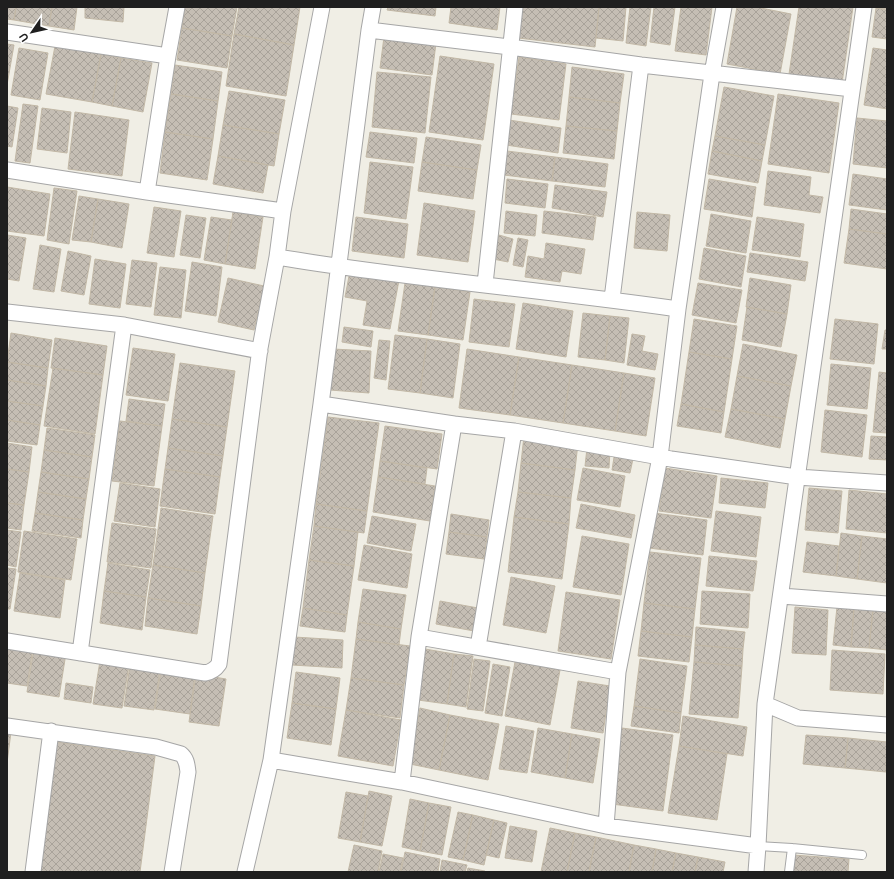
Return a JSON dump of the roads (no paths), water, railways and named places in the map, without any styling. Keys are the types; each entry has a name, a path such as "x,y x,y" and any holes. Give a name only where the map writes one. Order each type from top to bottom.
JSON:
{"street":[{"path":"147,192 177,7"},
{"path":"7,641 205,673 216,669 219,664 260,351 277,257 283,211 322,7"},
{"path":"244,872 271,760 321,404 335,266 373,7"},
{"path":"485,284 515,7"},
{"path":"606,826 618,672 660,457 678,309 712,74 724,7"},
{"path":"756,872 766,704 864,7"},
{"path":"369,30 712,74 852,89"},
{"path":"7,32 168,56"},
{"path":"612,300 640,65"},
{"path":"7,170 283,211"},
{"path":"277,257 335,266 678,309"},
{"path":"7,312 124,325 260,351"},
{"path":"80,653 124,325"},
{"path":"321,404 454,424 514,431 660,457 797,477 887,483"},
{"path":"402,782 419,637 454,424"},
{"path":"478,647 514,431"},
{"path":"781,596 887,604"},
{"path":"419,637 618,672"},
{"path":"766,704 798,718 887,725"},
{"path":"7,726 156,746 184,756 188,772 172,872"},
{"path":"34,872 51,731"},
{"path":"271,760 402,782 606,826 758,846"}],"lane":[{"path":"758,846 792,848 862,856"},
{"path":"789,872 792,848"}]}
